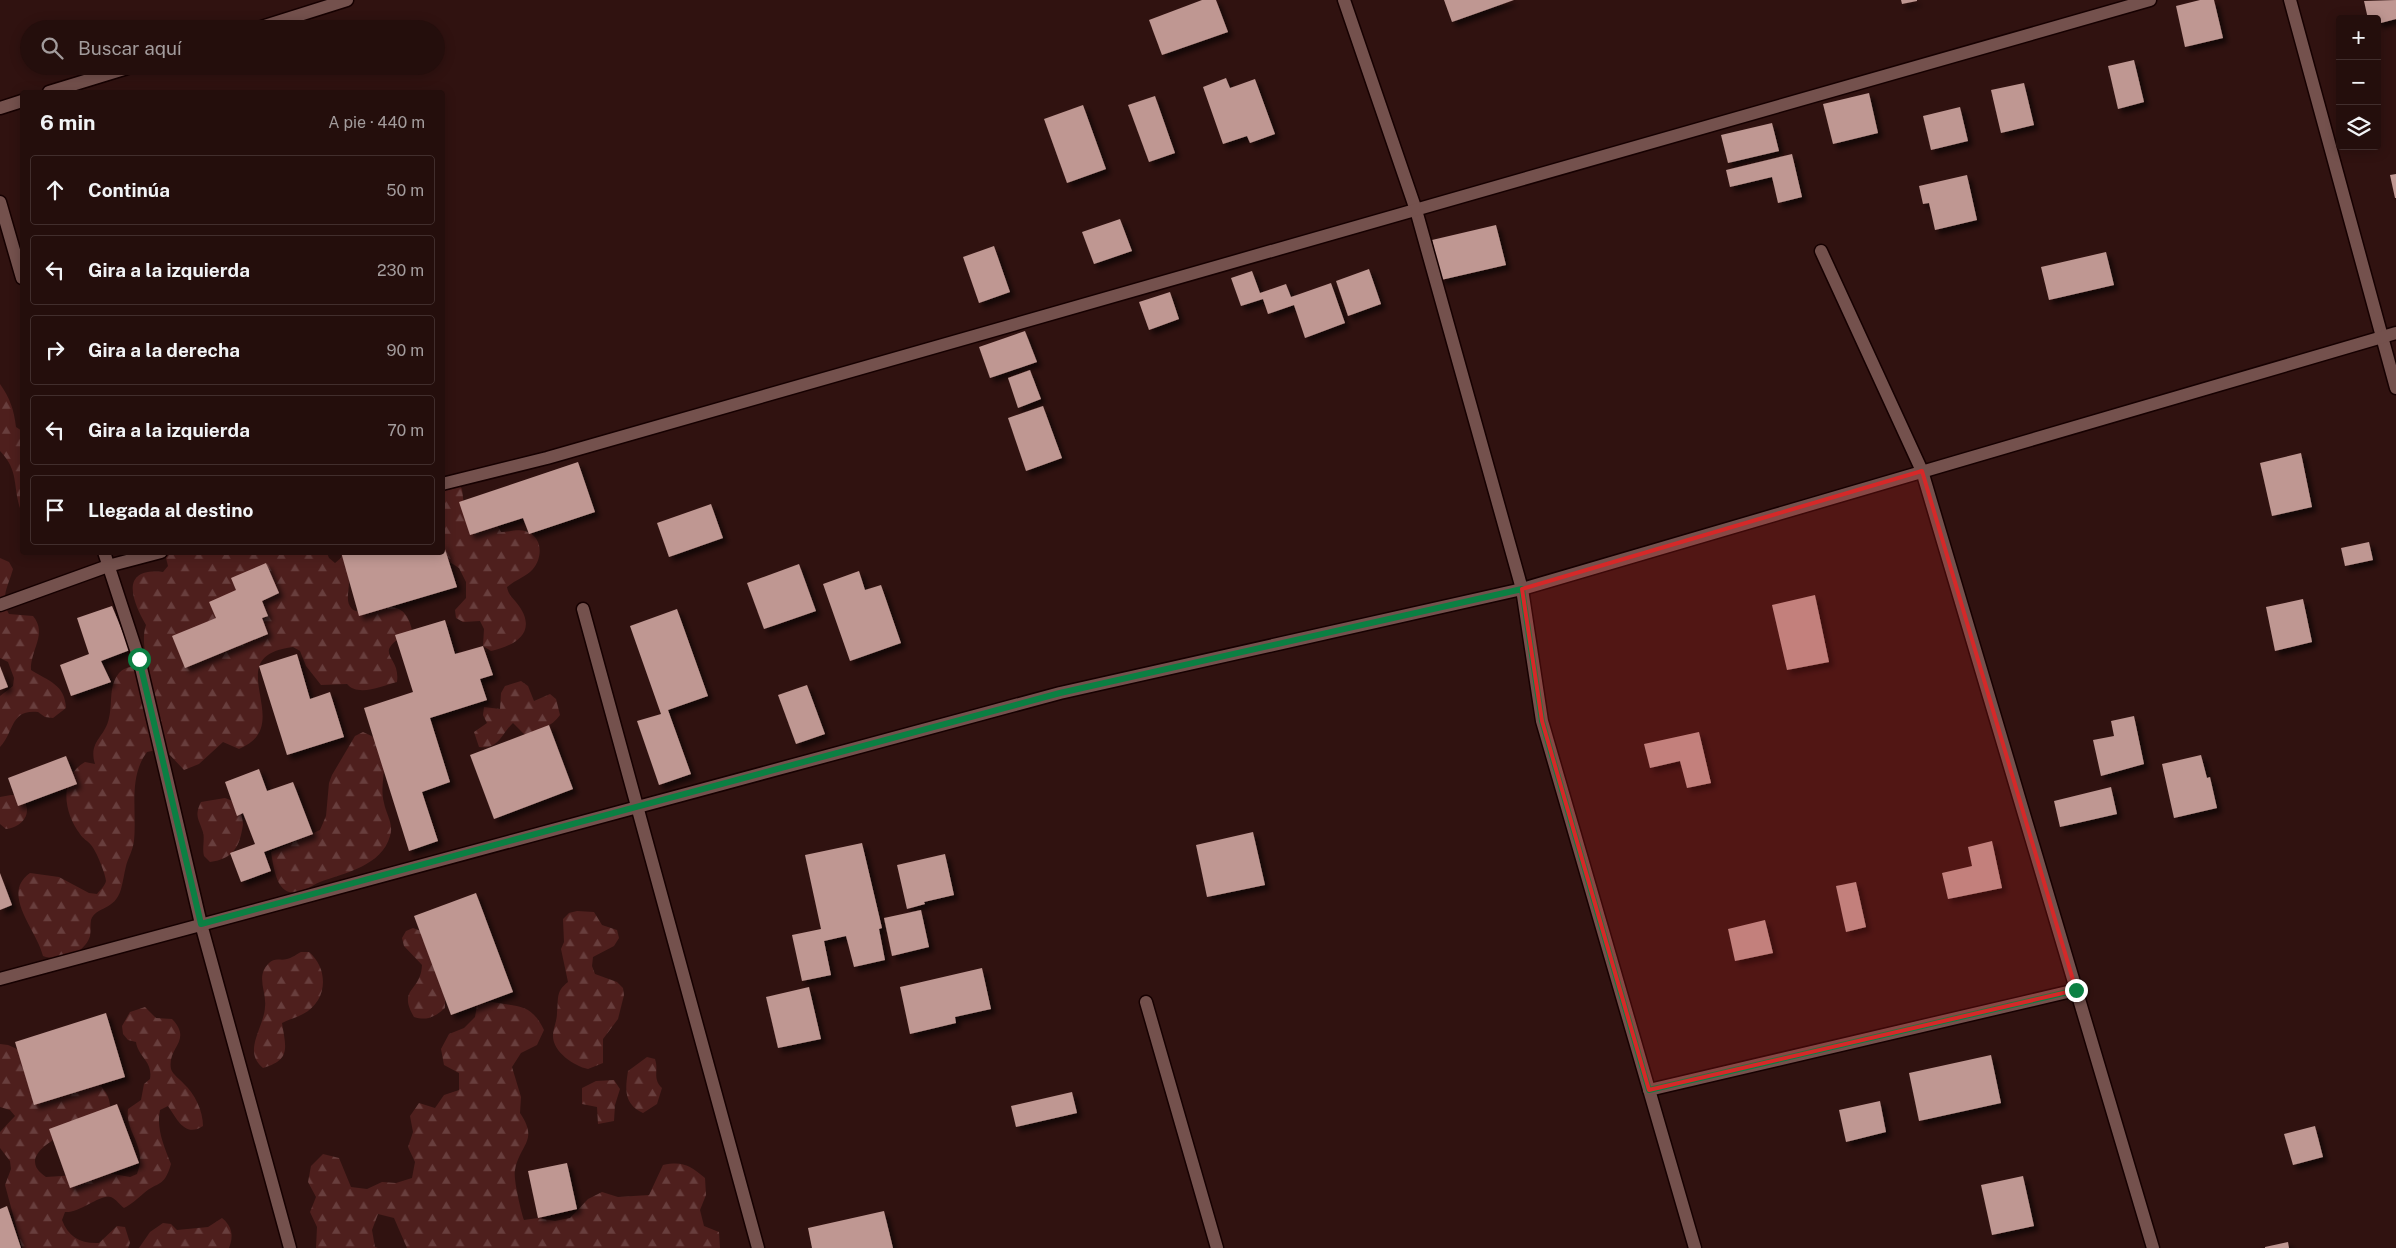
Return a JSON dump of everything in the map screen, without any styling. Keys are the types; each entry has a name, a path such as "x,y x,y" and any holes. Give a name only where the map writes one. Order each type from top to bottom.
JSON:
{"street":[{"path":"284,20 347,0"},
{"path":"1344,0 1416,210 1522,589 1542,721 1695,1248"},
{"path":"445,483 547,458 2150,0"},
{"path":"2290,0 2396,388"},
{"path":"56,90 105,75"},
{"path":"0,108 20,102"},
{"path":"0,202 20,271"},
{"path":"1821,251 1922,471 2153,1248"},
{"path":"0,979 1060,693 1522,589 2396,333"},
{"path":"105,555 139,659 201,924 290,1248"},
{"path":"0,605 108,566 150,555"},
{"path":"583,610 639,807 758,1248"},
{"path":"1649,1090 2076,990"},
{"path":"1146,1002 1217,1248"}],"highlighted area":[{"path":"1922,471 2076,990 1649,1090 1542,721 1522,589"}],"green space":[{"path":"0,384 11,404 16,427 20,430 20,508 13,473 0,451"},
{"path":"457,483 462,489 464,506 497,524 501,532 525,531 535,537 540,547 540,553 533,569 507,587 510,595 524,615 525,631 515,642 500,649 491,651 483,646 484,629 480,621 463,622 456,618 455,610 466,598 466,582 459,568 439,555 445,555 445,485"},
{"path":"163,555 328,555 335,563 343,555 349,579 348,600 352,609 358,612 392,607 400,610 407,617 412,630 392,645 389,650 389,655 397,673 397,682 364,690 357,690 347,684 321,685 306,666 300,651 293,647 271,653 261,663 258,677 262,724 255,738 239,749 223,742 199,764 184,770 168,753 161,749 147,752 137,772 134,795 135,830 133,848 118,896 110,905 93,916 90,936 82,948 70,955 49,958 43,956 23,913 19,902 19,891 22,882 30,873 59,877 89,893 97,894 104,886 106,881 100,863 93,848 81,836 74,825 67,806 66,795 71,776 77,768 85,762 95,764 93,756 95,745 107,725 113,684 119,673 124,669 134,666 144,666 146,625 137,606 133,588 135,580 140,575 149,572 163,572 168,566"},
{"path":"0,558 9,562 13,569 5,597 6,608 9,614 33,616 39,629 31,670 59,688 65,700 66,708 53,718 45,717 38,712 22,714 14,722 0,747 0,696 13,686 14,678 8,662 0,658"},
{"path":"521,681 528,686 534,701 550,694 556,699 560,715 549,725 525,735 513,723 495,744 479,747 474,732 487,723 483,715 484,707 500,709 501,693 505,686"},
{"path":"363,732 378,739 384,758 383,797 391,827 386,846 379,855 361,867 298,892 289,892 279,883 271,852 320,830 326,816 329,783 332,775 355,736"},
{"path":"19,795 24,800 27,811 23,821 13,828 6,829 0,824 0,797"},
{"path":"225,798 233,801 243,813 242,832 234,851 230,855 210,862 204,856 204,835 198,811 201,802"},
{"path":"577,911 594,912 602,925 617,930 619,938 614,946 593,957 592,966 595,974 617,982 623,988 624,995 618,1019 603,1039 603,1063 588,1069 577,1065 560,1053 553,1036 559,993 568,982 561,949 564,942 563,919 569,913"},
{"path":"413,928 421,931 431,951 445,1000 445,1008 438,1014 427,1018 414,1017 409,1008 409,995 421,974 422,965 404,946 402,938 406,931"},
{"path":"301,952 309,952 316,959 320,967 323,984 321,993 311,1008 282,1023 285,1046 282,1057 272,1065 263,1068 254,1054 254,1047 265,1007 263,973 271,961 284,960"},
{"path":"492,1002 517,1006 529,1011 539,1021 544,1030 537,1045 521,1053 512,1067 521,1097 520,1113 528,1130 528,1136 515,1170 515,1180 524,1220 538,1218 555,1221 570,1218 588,1199 602,1192 618,1197 649,1195 663,1165 681,1164 690,1167 705,1178 706,1195 700,1210 704,1226 719,1232 720,1248 407,1248 394,1218 378,1214 372,1230 375,1247 378,1248 316,1248 317,1227 310,1212 316,1197 308,1182 311,1166 323,1154 339,1158 351,1187 367,1189 382,1182 396,1183 412,1178 415,1162 408,1147 413,1132 410,1116 419,1103 435,1108 444,1095 459,1090 459,1073 444,1065 441,1049 449,1034 464,1028 475,1017 477,1005"},
{"path":"145,1007 156,1018 172,1019 178,1027 180,1039 172,1055 171,1069 195,1098 202,1115 203,1126 191,1130 178,1121 168,1106 160,1110 160,1131 171,1164 163,1181 124,1208 113,1198 107,1197 96,1200 77,1210 65,1212 62,1220 65,1226 72,1235 81,1241 99,1243 117,1226 125,1227 130,1243 128,1248 22,1248 5,1185 11,1169 10,1161 0,1148 0,1132 15,1116 10,1110 0,1107 0,1044 8,1045 100,1085 109,1098 109,1114 55,1139 43,1148 36,1157 36,1167 46,1177 108,1173 130,1177 137,1174 140,1155 130,1126 128,1109 141,1100 144,1084 150,1079 150,1073 136,1042 128,1040 123,1034 122,1026 130,1012"},
{"path":"647,1057 655,1059 656,1078 662,1088 657,1104 643,1113 629,1101 626,1084 628,1071"},
{"path":"614,1080 620,1089 615,1105 614,1121 598,1124 597,1107 582,1104 582,1088 596,1081"},
{"path":"222,1218 228,1224 231,1231 229,1248 139,1248 150,1232 163,1223 171,1224 177,1230 208,1227"}],"building":[{"path":"1202,0 1216,0 1228,32 1162,55 1149,20"},
{"path":"1444,0 1514,0 1452,22"},
{"path":"1901,0 1917,0 1917,1 1902,4"},
{"path":"2200,0 2214,0 2223,38 2185,47 2176,6"},
{"path":"2396,0 2396,19 2381,23 2381,15 2367,15 2364,1"},
{"path":"2134,60 2144,102 2118,109 2108,66"},
{"path":"1226,78 1230,88 1255,79 1275,134 1250,143 1247,136 1223,144 1203,87"},
{"path":"2024,83 2034,125 2001,133 1991,90"},
{"path":"1869,93 1878,133 1833,144 1823,104"},
{"path":"1155,96 1175,153 1149,162 1128,105"},
{"path":"1083,105 1106,169 1067,183 1044,119"},
{"path":"1960,107 1968,141 1931,150 1923,116"},
{"path":"1772,123 1779,151 1728,163 1721,135"},
{"path":"1792,154 1802,197 1778,203 1772,177 1730,187 1726,170"},
{"path":"2396,174 2396,198 2395,198 2390,175"},
{"path":"1967,175 1977,220 1935,230 1929,203 1923,204 1919,186"},
{"path":"1120,219 1132,251 1094,264 1082,232"},
{"path":"1496,225 1506,265 1441,280 1432,240"},
{"path":"994,246 1010,292 979,303 963,257"},
{"path":"2106,252 2114,285 2049,300 2041,267"},
{"path":"1369,269 1381,304 1348,316 1336,281"},
{"path":"1252,271 1260,293 1286,284 1291,297 1331,283 1345,323 1305,338 1294,305 1268,314 1263,299 1241,306 1231,278"},
{"path":"1170,292 1179,319 1149,330 1139,302"},
{"path":"1025,331 1037,362 990,378 979,347"},
{"path":"1030,370 1041,399 1018,408 1008,378"},
{"path":"1043,406 1062,458 1026,471 1008,418"},
{"path":"2301,453 2312,507 2272,516 2260,463"},
{"path":"578,462 595,512 529,534 523,518 470,535 459,502"},
{"path":"711,504 723,538 669,557 657,523"},
{"path":"2369,542 2373,560 2345,566 2341,548"},
{"path":"445,549 457,587 359,616 342,555 445,555"},
{"path":"266,563 279,593 262,601 268,616 262,618 268,634 185,668 172,636 216,618 209,602 236,590 231,578"},
{"path":"799,564 816,611 764,629 747,583"},
{"path":"859,571 865,590 881,585 901,643 850,661 823,584"},
{"path":"1815,595 1829,662 1787,670 1772,605"},
{"path":"2303,599 2312,642 2275,651 2266,607"},
{"path":"112,606 130,650 101,661 111,682 71,696 60,665 89,654 77,618"},
{"path":"677,609 708,696 668,710 691,774 659,785 637,721 661,714 630,626"},
{"path":"445,620 455,654 483,646 493,675 480,679 487,700 430,718 450,782 422,792 438,841 409,851 364,708 413,692 395,635"},
{"path":"297,654 310,699 330,692 344,737 287,755 259,666"},
{"path":"0,666 8,687 0,690"},
{"path":"807,685 825,734 796,744 778,695"},
{"path":"2134,716 2144,764 2101,776 2093,740 2114,736 2111,721"},
{"path":"549,725 573,789 494,819 470,755"},
{"path":"1699,732 1711,783 1687,788 1680,761 1650,768 1644,744"},
{"path":"2201,755 2207,778 2210,777 2217,808 2174,818 2162,764"},
{"path":"66,756 77,784 18,806 8,778"},
{"path":"259,769 267,791 293,782 313,834 264,852 271,871 241,882 230,853 255,844 243,813 237,816 225,782"},
{"path":"2111,787 2117,814 2060,827 2054,801"},
{"path":"1253,832 1265,885 1207,897 1196,845"},
{"path":"1992,841 2002,888 1948,899 1942,873 1972,866 1968,847"},
{"path":"862,843 882,928 879,929 885,960 854,967 846,936 824,941 831,975 802,981 792,935 821,929 805,855"},
{"path":"945,854 954,895 924,902 925,904 907,909 897,865"},
{"path":"0,873 12,905 0,910"},
{"path":"1856,882 1866,927 1846,932 1836,886"},
{"path":"476,893 513,992 451,1015 414,916"},
{"path":"921,910 929,947 892,956 884,918"},
{"path":"1765,920 1773,953 1735,961 1728,929"},
{"path":"982,968 991,1009 955,1017 956,1023 910,1034 900,987"},
{"path":"809,987 821,1039 778,1048 766,997"},
{"path":"106,1013 125,1077 34,1105 15,1042"},
{"path":"1991,1055 2001,1103 1919,1121 1909,1073"},
{"path":"1072,1092 1077,1113 1016,1127 1011,1106"},
{"path":"1880,1101 1886,1132 1846,1142 1839,1110"},
{"path":"117,1104 139,1163 70,1188 49,1129"},
{"path":"2315,1126 2323,1157 2293,1165 2284,1134"},
{"path":"567,1163 577,1209 538,1218 528,1171"},
{"path":"2023,1176 2034,1226 1992,1235 1981,1185"},
{"path":"7,1206 21,1248 0,1248 0,1209"},
{"path":"884,1211 893,1248 812,1248 808,1228"},
{"path":"2288,1242 2289,1248 2265,1248 2265,1247"}],"route":[{"path":"139,659 201,924 1060,693 1522,589 1542,721 1649,1090 2076,990"}]}
